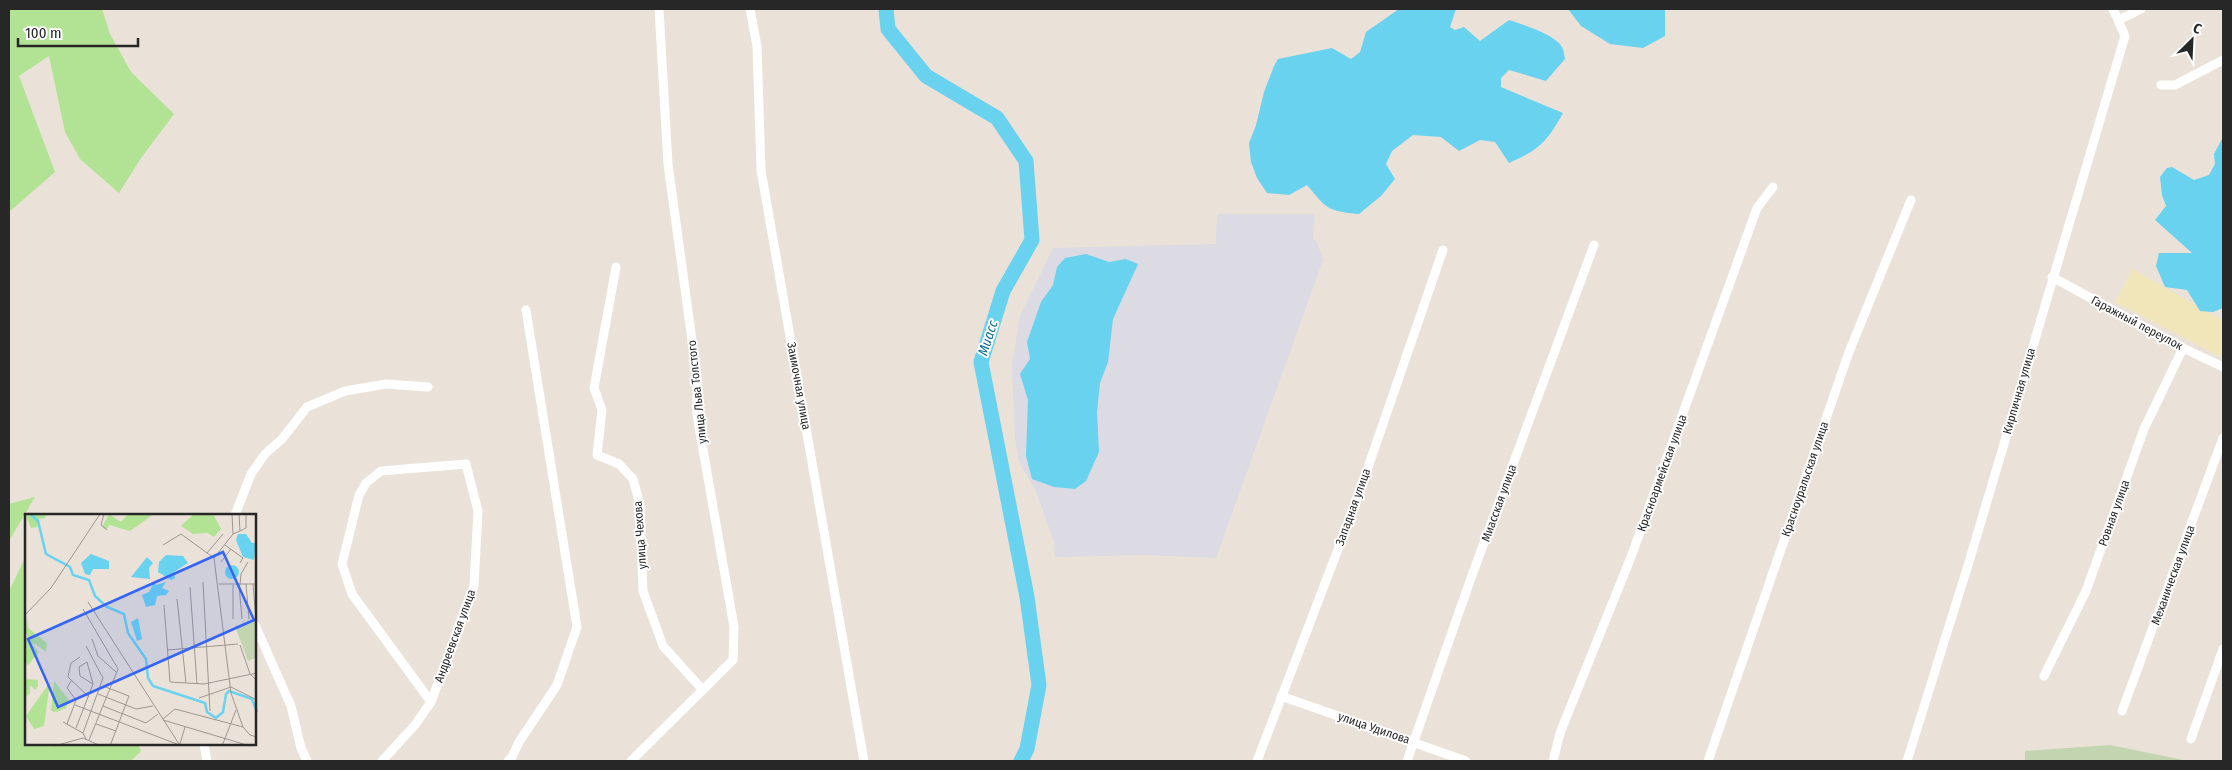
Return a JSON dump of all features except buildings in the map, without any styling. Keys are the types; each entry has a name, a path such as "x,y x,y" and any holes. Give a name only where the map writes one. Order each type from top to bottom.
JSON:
{"street":[{"name":"улица Льва Толстого","path":"631,761 733,660 734,627 697,415 697,377 668,164 659,9"},
{"name":"Заимочная улица","path":"750,9 757,46 761,170 864,761"},
{"name":"Кирпичная улица","path":"1907,761 1969,562 2125,36 2113,9"},
{"path":"2119,20 2141,9"},
{"path":"2161,85 2175,85 2223,60"},
{"name":"Красноармейская улица","path":"1554,761 1560,733 1631,557 1757,208 1773,187"},
{"name":"Красноуральская улица","path":"1708,761 1848,352 1911,200"},
{"name":"Миасская улица","path":"1407,761 1472,575 1594,245"},
{"name":"Западная улица","path":"1257,761 1355,505 1443,250"},
{"name":"улица Чехова","path":"616,267 594,388 602,410 597,455 619,464 633,479 640,505 643,591 663,646 702,689"},
{"name":"Гаражный переулок","path":"2052,278 2183,348 2223,367"},
{"path":"512,760 519,742 557,685 578,627 526,310"},
{"name":"Ровная улица","path":"2044,676 2086,591 2144,429 2183,348"},
{"path":"235,514 251,474 265,454 282,439 307,407 345,391 386,384 428,387"},
{"name":"Механическая улица","path":"2122,711 2223,438"},
{"name":"Андреевская улица","path":"382,761 415,725 431,702 474,586 478,511 466,464 381,471 366,483 359,495 342,564 352,594 431,702"},
{"path":"256,627 291,706 301,748 307,761"},
{"path":"2191,739 2223,649"},
{"name":"улица Удилова","path":"1281,696 1466,761"},
{"path":"204,745 207,761"}],"shaded area":[{"path":"1217,214 1315,214 1313,239 1317,242 1323,260 1216,558 1145,555 1055,557 1054,542 1036,491 1019,462 1015,438 1012,365 1020,316 1053,248 1216,244"}],"green space":[{"path":"9,9 102,9 110,34 131,72 174,114 141,158 119,193 80,159 65,132 49,56 19,76 55,172 9,212"},
{"path":"35,497 9,541 9,504"},
{"path":"25,558 25,745 138,745 141,751 131,761 9,761 9,591"},
{"path":"2110,745 2188,761 2025,761 2025,751"}],"sand":[{"path":"2133,269 2223,321 2223,358 2115,302"}],"water":[{"path":"1399,9 1456,9 1450,27 1455,30 1464,27 1480,41 1509,20 1538,30 1559,43 1563,49 1565,59 1546,81 1509,70 1501,78 1501,87 1563,113 1547,138 1528,154 1509,163 1495,142 1480,140 1459,151 1441,137 1413,135 1392,151 1386,164 1395,179 1381,196 1359,214 1340,212 1328,207 1307,185 1289,195 1267,193 1257,178 1251,162 1249,143 1256,125 1264,92 1278,59 1332,48 1351,59 1360,52 1366,32"},
{"path":"1568,9 1665,9 1665,36 1643,48 1610,44 1581,26"},
{"path":"2223,137 2223,308 2213,312 2200,311 2187,290 2165,287 2156,266 2159,253 2192,253 2155,220 2166,206 2162,195 2160,177 2167,168 2172,167 2194,180 2209,175 2215,164 2214,154"},
{"path":"1086,254 1109,262 1126,259 1138,264 1113,319 1108,362 1100,383 1097,412 1099,452 1086,481 1075,489 1054,487 1032,479 1026,456 1028,400 1020,374 1030,359 1027,342 1041,302 1053,285 1057,267 1065,258"}],"waterway":[{"name":"Миасс","path":"886,9 888,29 926,76 997,118 1026,161 1032,240 1003,291 981,362 1027,597 1039,685 1027,749 1021,761"}]}
